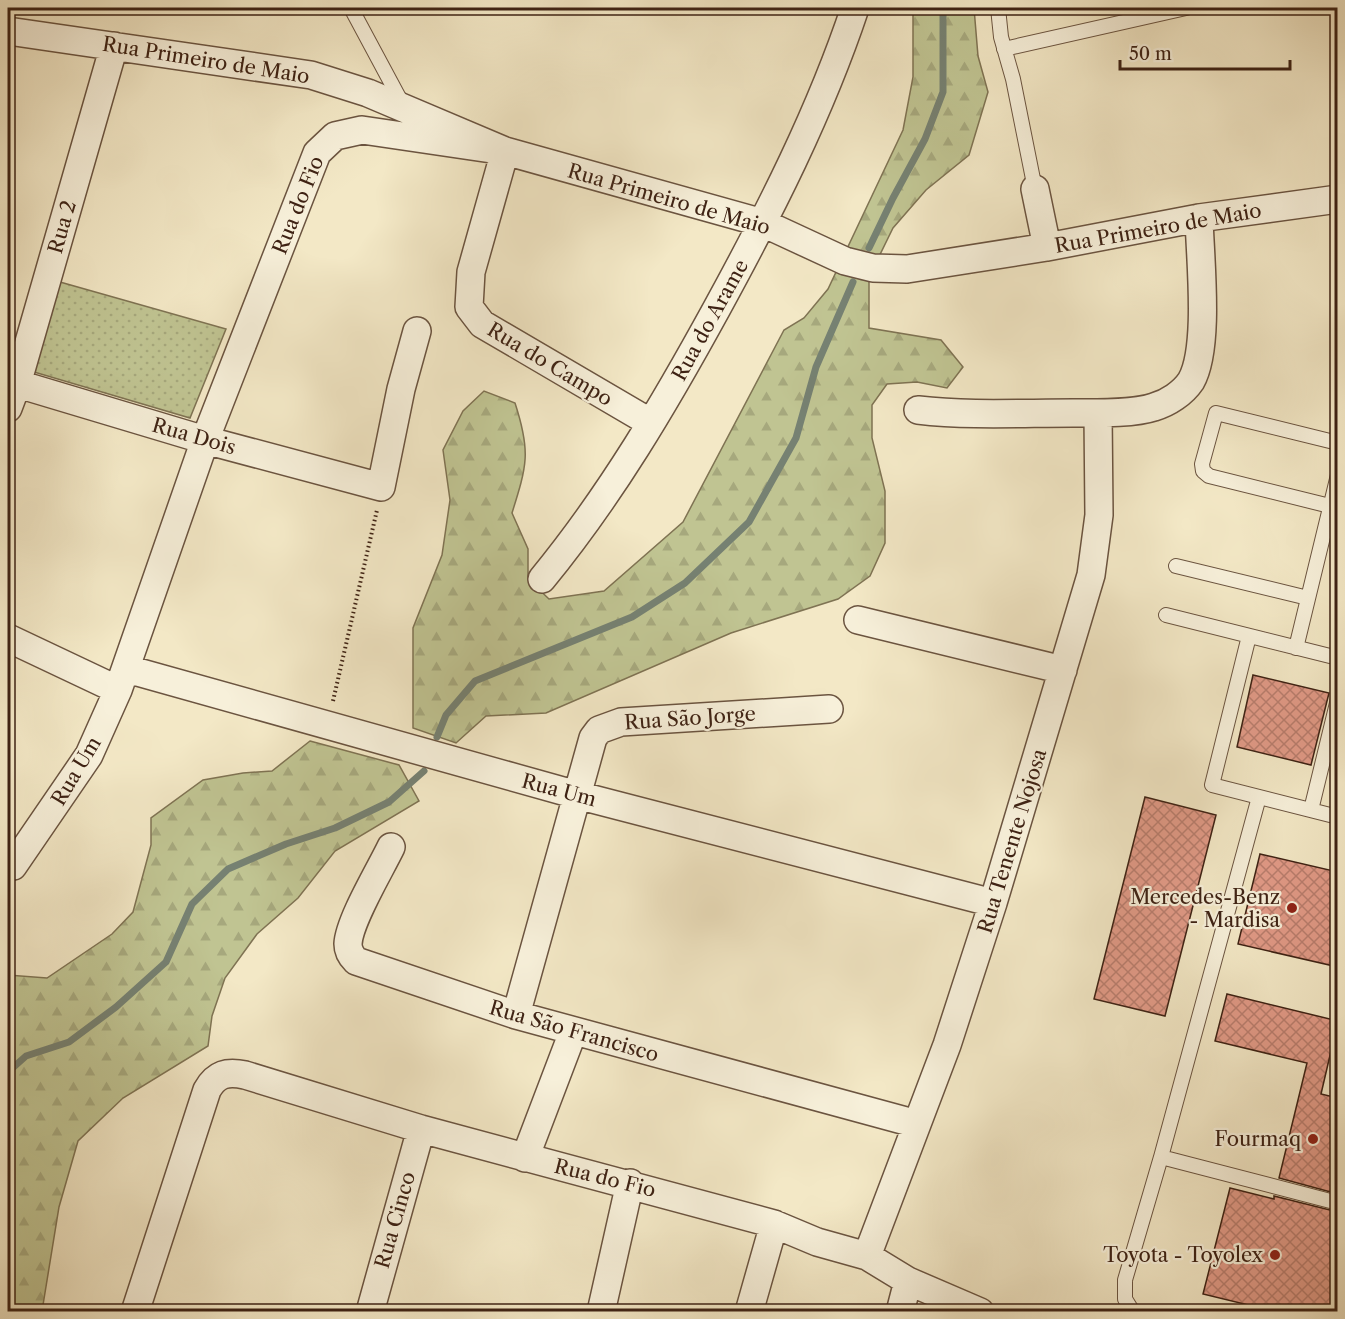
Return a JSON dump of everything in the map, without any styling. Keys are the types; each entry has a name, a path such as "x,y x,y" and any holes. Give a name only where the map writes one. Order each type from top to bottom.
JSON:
{"street":[{"name":"Rua do Arame","path":"542,579 608,493 651,423 763,224 799,153 855,8"},
{"name":"Rua Primeiro de Maio","path":"8,31 311,75 404,107 505,151 763,224 845,261 873,268 907,269 1047,247 1199,218 1338,199"},
{"name":"Rua 2","path":"11,391 114,46"},
{"name":"Rua do Fio","path":"205,440 317,153 325,143 346,131 362,130 505,151"},
{"name":"Rua do Campo","path":"505,151 471,272 469,307 482,324 651,423"},
{"path":"1035,189 1047,247"},
{"path":"918,410 954,414 1098,413 1154,408 1177,396 1191,381 1198,358 1201,332 1199,218"},
{"path":"381,487 400,389 417,332"},
{"name":"Rua Dois","path":"11,391 381,487"},
{"name":"Rua Tenente Nojosa","path":"867,1256 948,1045 1091,575 1099,515 1098,413"},
{"name":"Rua Um","path":"13,866 89,755 123,680 205,440"},
{"path":"858,620 1063,670"},
{"path":"8,638 123,680"},
{"name":"Rua Um","path":"123,680 327,725 577,795 993,903"},
{"name":"Rua São Jorge","path":"516,1016 593,738 599,730 608,724 830,709"},
{"name":"Rua São Francisco","path":"391,847 354,923 348,942 351,956 367,966 516,1016 917,1124"},
{"path":"525,1158 573,1032"},
{"name":"Rua do Fio","path":"135,1311 207,1089 221,1074 244,1075 421,1129 525,1158 630,1183 774,1224 817,1242 867,1256 908,1281 980,1311"},
{"name":"Rua Cinco","path":"370,1311 421,1129"},
{"path":"601,1311 630,1183"},
{"path":"749,1311 774,1224"},
{"path":"900,1311 908,1281"}],"lane":[{"path":"351,8 404,107"},
{"path":"998,8 1004,49 1035,189"},
{"path":"1004,49 1186,8"},
{"path":"1330,506 1209,477 1203,471 1202,464 1216,413 1338,442"},
{"path":"1296,648 1338,475"},
{"path":"1176,566 1308,598"},
{"path":"1166,615 1338,658"},
{"path":"1249,636 1212,785 1338,817"},
{"path":"1311,810 1338,699"},
{"path":"1133,1311 1125,1299 1125,1280 1161,1157 1259,797"},
{"path":"1161,1157 1338,1203"}],"path":[{"path":"327,725 381,487"}],"green space":[{"path":"913,8 974,8 978,56 988,92 969,155 926,190 893,228 869,277 869,328 941,340 963,367 947,388 917,382 887,384 872,405 872,438 885,491 885,543 870,576 838,599 731,633 546,713 486,716 456,743 413,728 413,628 442,555 450,500 443,450 463,411 484,391 515,403 523,434 525,458 512,513 528,549 528,579 549,599 604,591 683,522 784,330 804,318 828,289 903,130 913,77"},
{"path":"60,282 226,329 190,418 34,372"},
{"path":"310,741 399,765 419,801 335,851 298,898 257,934 225,978 212,1016 208,1046 123,1098 78,1141 59,1207 42,1311 8,1311 8,975 47,978 112,934 133,912 151,845 151,818 203,780 272,771"}],"building":[{"path":"1253,675 1329,693 1311,765 1237,747"},
{"path":"1145,797 1216,815 1165,1016 1094,999"},
{"name":"Mercedes-Benz - Mardisa","path":"1260,854 1338,872 1338,967 1238,944"},
{"path":"1227,994 1338,1021 1321,1094 1338,1098 1338,1194 1279,1178 1307,1063 1215,1041"},
{"name":"Toyota - Toyolex","path":"1230,1188 1338,1212 1338,1311 1273,1311 1203,1294"}],"waterway":[{"path":"869,248 925,139 943,92 943,8"},
{"path":"437,737 446,715 475,681 632,617 685,583 749,522 796,438 816,367 853,282"},
{"path":"8,1072 26,1056 69,1042 116,1007 166,962 192,904 228,869 286,844 335,828 389,802 424,771"}],"place":[{"name":"Mercedes-Benz - Mardisa","path":"1292,908"},
{"name":"Fourmaq","path":"1313,1139"},
{"name":"Toyota - Toyolex","path":"1275,1255"}]}
